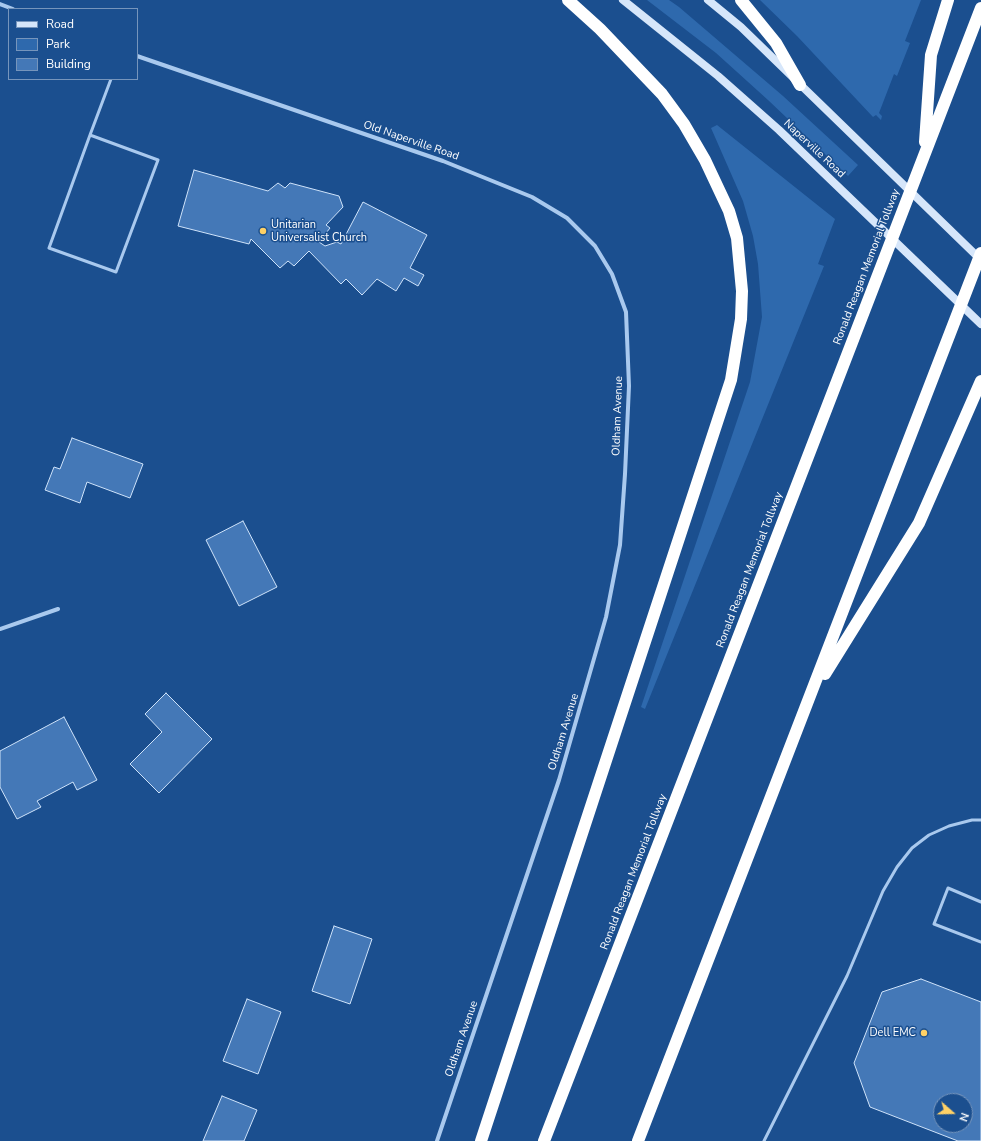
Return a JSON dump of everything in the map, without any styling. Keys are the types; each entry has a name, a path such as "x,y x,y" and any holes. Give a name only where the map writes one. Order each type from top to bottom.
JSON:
{"highway":[{"path":"481,1141 731,380 741,319 742,291 737,238 729,211 705,160 684,124 662,94 600,29 568,0"},
{"path":"741,0 776,43 800,85"},
{"path":"924,154 931,55 948,0"},
{"name":"Ronald Reagan Memorial Tollway","path":"544,1141 981,8"},
{"path":"638,1141 981,253"},
{"path":"810,698 919,523 981,381"}],"main road":[{"name":"Naperville Road","path":"623,0 718,76 779,130 981,324"},
{"path":"708,0 741,28 981,260"}],"street":[{"path":"0,4 10,8"},
{"name":"Old Naperville Road","path":"138,56 443,161 532,197 567,218 595,246 612,274 626,312"},
{"name":"Oldham Avenue","path":"437,1141 559,780 606,617 620,545 625,474 629,386 626,312"},
{"path":"0,629 58,609"}],"lane":[{"path":"90,135 158,160 116,272 49,248 90,135 111,80"},
{"path":"764,1141 847,976 883,891 897,867 912,848 929,835 949,826 972,820 981,820"},
{"path":"981,902 948,888 934,924 981,942"}],"green space":[{"path":"647,0 669,0 679,7 783,96 858,165 848,176 716,53"},
{"path":"760,0 921,0 905,41 910,43 897,76 894,74 879,113 882,116 881,120 876,115 873,117 797,36"},
{"path":"717,125 835,219 818,264 824,266 645,709 641,707 750,382 762,317 758,264 753,236 743,201 711,128"}],"building":[{"name":"Unitarian Universalist Church","path":"194,170 268,191 278,183 285,188 290,183 339,196 343,207 326,225 330,228 319,242 325,246 337,242 341,244 363,202 427,235 410,268 424,275 418,286 404,278 396,291 377,279 362,295 346,279 341,284 309,251 294,266 288,261 280,268 251,239 249,244 178,226"},
{"path":"72,438 143,464 130,498 87,482 80,503 45,490 54,467 60,469"},
{"path":"243,521 277,587 239,606 206,540"},
{"path":"166,693 212,739 159,793 130,764 162,732 145,714"},
{"path":"64,717 97,780 77,790 73,782 37,801 41,807 17,819 0,787 0,751"},
{"path":"334,926 372,939 350,1004 312,991"},
{"name":"Dell EMC","path":"921,979 981,1002 981,1141 958,1141 937,1133 973,1133 973,1093 933,1093 933,1131 870,1107 854,1063 882,992"},
{"path":"247,999 281,1012 258,1074 223,1061"},
{"path":"222,1096 257,1110 244,1141 203,1141"}],"place":[{"name":"Unitarian Universalist Church","path":"263,231"},
{"name":"Dell EMC","path":"924,1033"}]}
